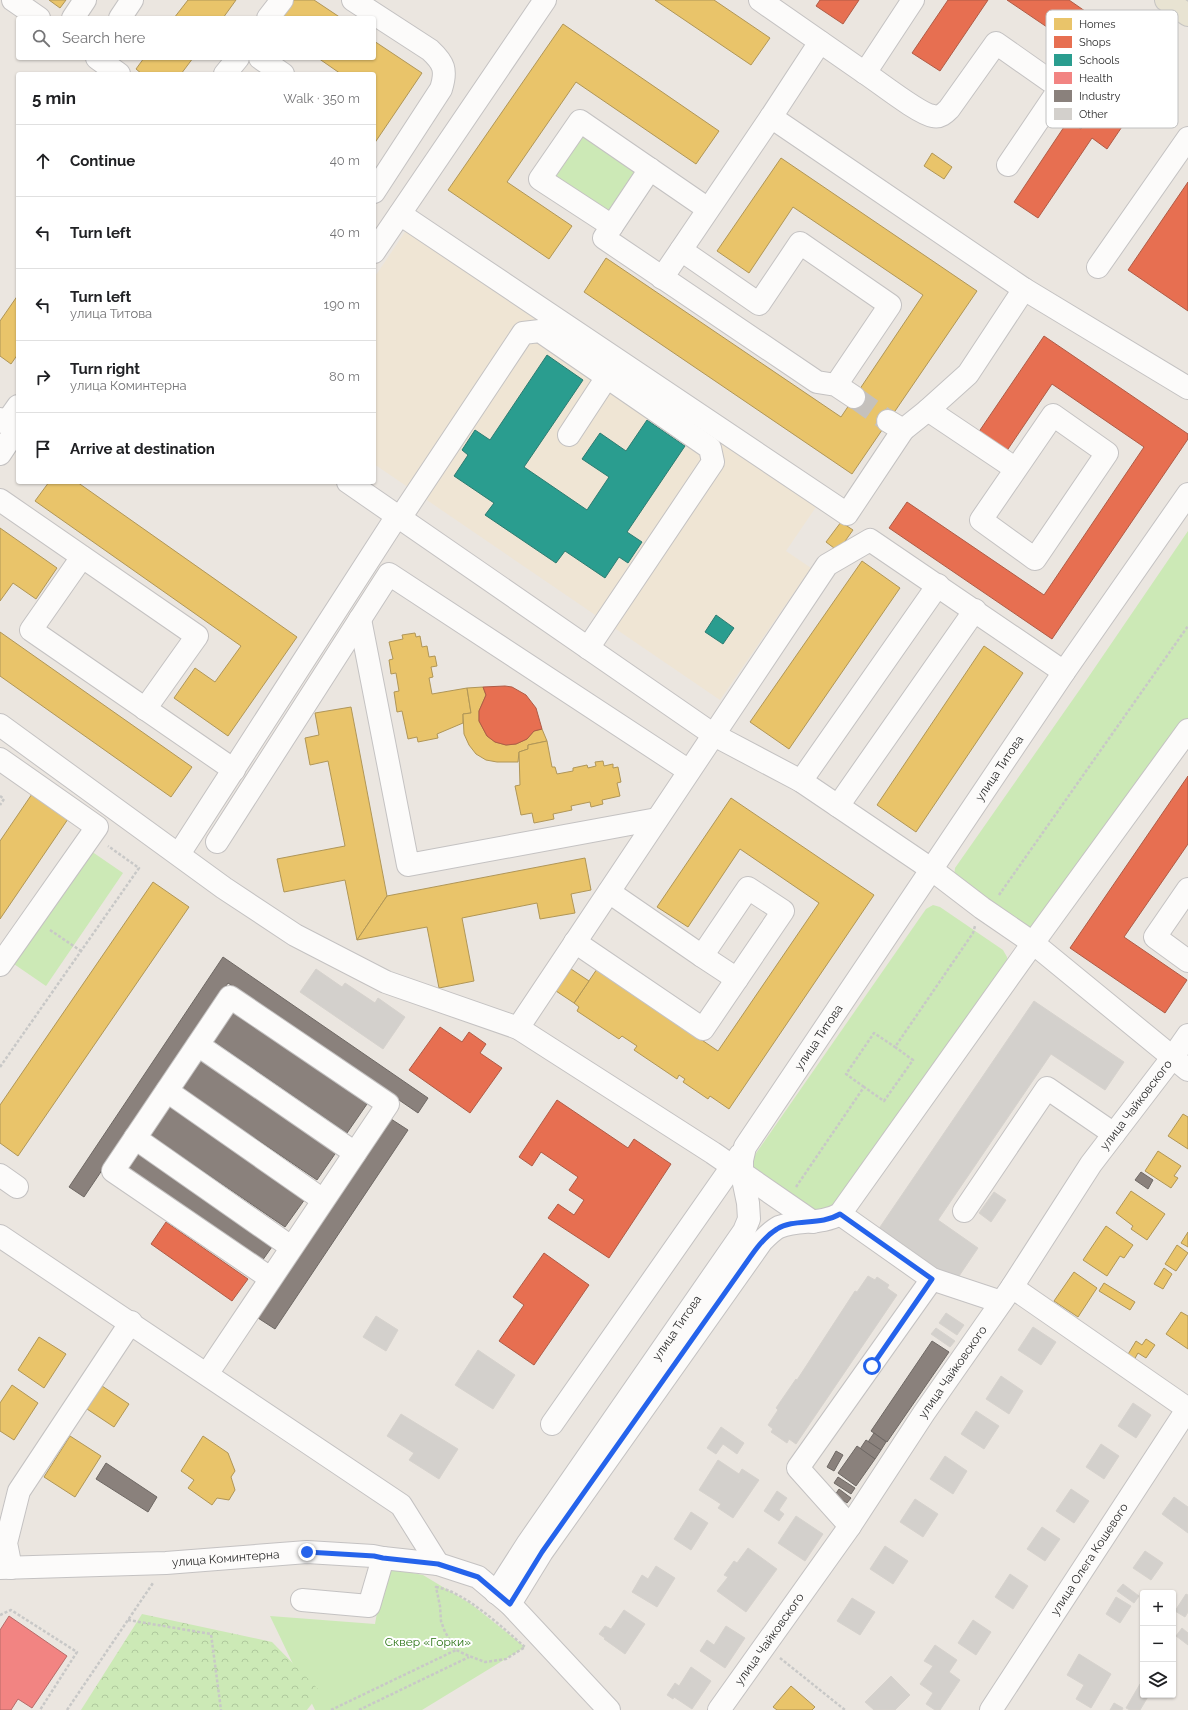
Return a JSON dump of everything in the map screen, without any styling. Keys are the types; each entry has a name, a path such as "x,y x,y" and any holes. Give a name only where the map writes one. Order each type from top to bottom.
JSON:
{"main road":[{"path":"1166,0 1188,15"}],"street":[{"path":"13,0 36,16"},
{"path":"74,16 85,0"},
{"path":"121,16 132,0"},
{"path":"270,16 282,0"},
{"path":"353,0 430,50 439,59 444,68 444,79 441,89 376,189"},
{"path":"376,249 545,0"},
{"path":"760,0 781,6 820,42 922,112 934,116 943,115 949,109 996,43 1046,78"},
{"path":"865,73 913,0"},
{"path":"662,278 820,42"},
{"path":"100,60 116,72"},
{"path":"227,72 236,60"},
{"path":"263,60 280,72"},
{"path":"1008,165 1046,109"},
{"path":"771,117 1024,289 1188,388"},
{"path":"612,226 540,179 580,121 708,209"},
{"path":"1098,267 1188,138"},
{"path":"650,169 604,238 816,382 836,385 854,398"},
{"path":"400,214 847,514 896,426 928,410 968,374 1024,289"},
{"path":"681,250 759,304 800,243 890,305 836,385"},
{"path":"179,854 399,517 523,333 540,331 608,377 710,448 713,462 588,648"},
{"path":"569,435 608,377"},
{"path":"0,454 16,430 3,421 16,408"},
{"path":"928,410 1016,469"},
{"path":"1053,415 1107,453 1035,559 981,520 1016,469 1053,415"},
{"path":"351,484 714,735 801,781 931,869 982,908 1033,943 1180,1064"},
{"name":"улица Титова","path":"503,1598 528,1543 744,1231 750,1219 748,1203 737,1170 746,1147 1064,672 1188,494"},
{"path":"0,500 197,636 145,709"},
{"path":"518,1028 828,565 870,540 1064,672"},
{"path":"82,557 31,630 234,770"},
{"path":"217,842 389,574 689,771"},
{"path":"801,781 938,585"},
{"path":"838,806 975,610"},
{"path":"360,619 408,865 657,819"},
{"path":"0,725 224,888 295,935 386,982 518,1028 713,1153 813,1222"},
{"path":"1188,730 1033,943 840,1214 932,1279 1006,1294 1188,1408"},
{"path":"0,759 97,827 0,965"},
{"path":"575,942 703,1029 783,911 748,888 702,956"},
{"path":"1188,889 1155,937 1188,961"},
{"path":"609,892 737,979"},
{"path":"207,1374 388,1104 230,997 113,1171 270,1278"},
{"name":"улица Чайковского","path":"719,1710 850,1526 924,1413 1006,1294 1091,1164 1114,1134 1180,1064 1188,1035"},
{"path":"198,1045 355,1152"},
{"path":"964,1211 1047,1088 1114,1134"},
{"path":"167,1091 323,1200"},
{"path":"135,1138 291,1247"},
{"path":"713,1153 735,1153 746,1147"},
{"path":"552,1424 737,1170"},
{"name":"улица Титова","path":"503,1598 547,1546 762,1241 778,1228 792,1224 828,1219 840,1214"},
{"path":"0,1236 131,1322 401,1505 438,1564"},
{"path":"850,1526 798,1468 932,1279"},
{"path":"6,1568 6,1543 19,1491 131,1322"},
{"name":"улица Олега Кошевого","path":"991,1710 1188,1408"},
{"name":"улица Коминтерна","path":"6,1568 166,1563 307,1552 374,1556 438,1564 478,1577 503,1598 609,1710"},
{"path":"302,1600 369,1606 383,1558"}],"path":[{"path":"998,897 1188,626"},
{"path":"0,796 4,799 0,805"},
{"path":"0,1068 139,868 91,834"},
{"path":"33,918 81,951"},
{"path":"895,1047 973,933"},
{"path":"874,1033 895,1047 913,1060 884,1101 846,1074 874,1033"},
{"path":"791,1193 864,1087"},
{"path":"67,1710 166,1563"},
{"path":"436,1587 446,1589 471,1604 526,1647 506,1659 485,1662 456,1650 445,1632 436,1587"},
{"path":"0,1615 11,1610 77,1652 40,1710"},
{"path":"128,1620 210,1634 221,1710"},
{"path":"765,1646 846,1710"},
{"path":"331,1710 456,1650"},
{"path":"359,1710 469,1656"}],"shaded area":[{"path":"407,229 816,507 786,551 811,568 720,700 376,465 376,275"}],"green space":[{"path":"581,128 644,171 611,220 546,177"},
{"path":"1188,531 1188,718 1043,927 1030,930 954,876 955,868 1083,685"},
{"path":"88,849 123,873 46,986 11,962"},
{"path":"933,905 940,907 1003,950 1007,957 1007,969 830,1210 815,1214 753,1180 752,1159 926,909"},
{"name":"Сквер «Горки»","path":"385,1568 423,1575 471,1604 525,1647 422,1710 315,1710 270,1616 375,1624"},
{"path":"142,1614 272,1642 321,1692 307,1710 81,1710"}],"building: Homes":[{"path":"49,0 66,0 60,8"},
{"path":"188,0 236,0 224,16 176,16"},
{"path":"293,0 314,0 338,16 282,16"},
{"path":"655,0 714,0 770,38 751,65"},
{"path":"563,24 719,131 696,164 576,82 507,182 572,226 549,259 448,190"},
{"path":"376,42 422,73 376,141 376,72 338,72 321,60 376,60"},
{"path":"143,60 192,60 182,72 140,72 136,69"},
{"path":"932,153 952,167 944,179 924,166"},
{"path":"781,158 977,291 852,474 584,292 606,258 841,417 923,295 793,207 749,273 717,251"},
{"path":"16,298 16,357 11,364 0,356 0,321"},
{"path":"48,484 80,484 297,637 228,736 174,698 195,668 215,682 241,646 35,501"},
{"path":"841,522 853,530 838,551 826,542"},
{"path":"0,528 57,568 36,599 13,583 0,601"},
{"path":"862,561 900,588 789,749 750,722"},
{"path":"0,632 192,767 171,797 0,676"},
{"path":"415,633 416,637 420,636 422,647 427,646 429,657 435,656 437,666 431,667 433,677 429,678 432,694 467,688 471,713 463,714 463,723 437,734 438,738 418,742 417,737 408,739 402,711 397,712 394,692 399,691 396,673 391,674 389,660 393,659 389,642 403,639 402,635"},
{"path":"984,646 1023,673 916,832 877,805"},
{"path":"483,687 486,695 479,711 479,721 487,736 495,742 506,745 516,744 527,739 534,731 542,729 547,741 528,745 528,749 519,752 518,762 497,762 486,760 476,754 469,745 464,734 463,714 471,713 467,688"},
{"path":"351,707 387,896 357,940 345,880 284,892 277,859 345,846 328,761 310,765 305,738 319,735 315,713"},
{"path":"547,741 552,767 555,767 557,774 573,771 573,768 587,765 588,768 596,766 595,762 603,761 604,766 613,764 613,768 618,767 621,782 617,783 620,796 602,800 603,804 591,807 590,802 571,806 572,810 553,814 554,819 534,823 532,813 521,815 515,786 520,785 519,752 528,749 528,745"},
{"path":"32,794 68,819 0,919 0,841"},
{"path":"731,798 874,895 729,1109 710,1096 708,1099 683,1082 685,1079 679,1075 677,1079 634,1050 637,1046 622,1036 619,1039 577,1011 579,1007 574,1003 597,969 718,1051 819,903 740,849 688,927 657,907"},
{"path":"585,858 591,890 571,894 575,913 540,919 537,903 462,918 474,981 439,988 427,927 357,940 387,896"},
{"path":"153,882 189,907 18,1156 0,1143 0,1105"},
{"path":"571,969 589,981 574,1003 556,991"},
{"path":"1183,1114 1188,1117 1188,1149 1168,1136"},
{"path":"1158,1151 1181,1166 1174,1176 1178,1178 1171,1188 1145,1171"},
{"path":"1131,1191 1165,1214 1147,1240 1131,1229 1133,1226 1116,1213"},
{"path":"1106,1226 1133,1245 1124,1258 1120,1256 1107,1276 1083,1260"},
{"path":"1188,1232 1188,1247 1181,1243"},
{"path":"1177,1245 1188,1253 1176,1271 1165,1264"},
{"path":"1164,1268 1172,1274 1163,1289 1154,1284"},
{"path":"1074,1272 1097,1288 1078,1317 1054,1301"},
{"path":"1104,1283 1135,1302 1130,1310 1099,1291"},
{"path":"1181,1312 1188,1316 1188,1349 1166,1334"},
{"path":"39,1337 66,1354 44,1388 18,1370"},
{"path":"1146,1339 1155,1345 1146,1358 1138,1353 1134,1360 1127,1356 1136,1341 1142,1345"},
{"path":"12,1385 38,1403 14,1440 0,1431 0,1403"},
{"path":"102,1386 129,1404 114,1427 87,1409"},
{"path":"70,1436 101,1456 75,1497 44,1477"},
{"path":"203,1436 228,1453 235,1471 231,1477 235,1490 229,1500 217,1498 212,1505 188,1488 194,1480 181,1471"},
{"path":"791,1686 815,1707 812,1710 777,1710 773,1707"}],"building: Shops":[{"path":"820,0 859,0 843,24 816,6"},
{"path":"948,0 988,0 940,71 912,53"},
{"path":"1007,0 1069,0 1083,10 1046,10 1046,26"},
{"path":"1063,128 1121,128 1107,149 1092,138 1038,218 1014,202"},
{"path":"1188,182 1188,311 1128,270"},
{"path":"1044,336 1188,434 1188,439 1052,639 889,528 907,502 1044,595 1144,447 1052,384 1004,455 976,436"},
{"path":"483,687 512,687 526,695 536,708 542,729 534,731 527,739 516,744 506,745 495,742 487,736 479,721 479,711 486,695"},
{"path":"1188,776 1188,844 1124,937 1187,980 1165,1013 1070,948"},
{"path":"440,1027 462,1042 469,1032 486,1044 480,1053 502,1068 470,1113 409,1070"},
{"path":"557,1100 628,1148 634,1139 671,1164 609,1258 548,1218 558,1204 574,1215 584,1200 569,1190 578,1177 541,1152 532,1166 519,1157"},
{"path":"166,1222 248,1279 232,1301 151,1244"},
{"path":"544,1253 589,1285 534,1365 499,1341 524,1305 513,1297"}],"building: Schools":[{"path":"547,355 583,380 524,467 587,510 609,477 582,459 600,433 626,451 647,420 685,446 627,532 642,542 628,563 619,557 605,578 565,551 556,563 485,515 494,503 454,476 468,455 462,450 475,430 490,440"},
{"path":"716,615 734,628 723,644 705,632"}],"building: Health":[{"path":"9,1616 67,1656 32,1708 18,1699 11,1710 0,1710 0,1630"}],"building: Industry":[{"path":"223,957 428,1098 418,1113 228,983 84,1197 69,1187"},
{"path":"226,1007 367,1104 347,1133 206,1036"},
{"path":"195,1055 337,1151 317,1180 175,1084"},
{"path":"163,1102 305,1199 285,1227 144,1131"},
{"path":"391,1119 408,1130 275,1329 258,1318"},
{"path":"133,1148 274,1244 262,1261 122,1165"},
{"path":"1141,1172 1153,1180 1148,1189 1135,1180"},
{"path":"932,1341 949,1352 887,1442 871,1431"},
{"path":"874,1433 886,1442 881,1450 868,1442"},
{"path":"866,1440 881,1450 875,1459 860,1449"},
{"path":"857,1446 875,1459 856,1486 838,1473"},
{"path":"836,1451 843,1455 834,1471 827,1467"},
{"path":"106,1463 157,1497 148,1512 96,1479"},
{"path":"838,1477 855,1488 851,1494 834,1483"},
{"path":"839,1489 851,1498 847,1503 835,1495"}],"building: Other":[{"path":"316,969 342,987 345,983 375,1003 378,998 405,1017 383,1049 300,992"},
{"path":"1034,1001 1124,1062 1105,1090 1051,1054 938,1220 978,1248 955,1282 878,1230"},
{"path":"994,1192 1006,1200 991,1222 979,1213"},
{"path":"868,1276 875,1280 877,1277 889,1285 887,1288 897,1295 796,1444 789,1439 787,1443 771,1432 773,1429 768,1425 778,1410 776,1408 796,1379 797,1380 855,1291 857,1292"},
{"path":"946,1313 964,1325 957,1335 939,1323"},
{"path":"376,1316 398,1330 386,1351 363,1337"},
{"path":"1033,1327 1056,1342 1041,1365 1018,1350"},
{"path":"936,1328 955,1341 950,1347 931,1334"},
{"path":"478,1350 515,1375 493,1409 455,1385"},
{"path":"1001,1376 1023,1391 1009,1414 986,1399"},
{"path":"1133,1403 1151,1415 1136,1438 1118,1426"},
{"path":"976,1411 999,1426 984,1449 961,1434"},
{"path":"401,1414 458,1449 439,1479 409,1460 414,1453 387,1436"},
{"path":"721,1427 744,1443 737,1454 723,1444 716,1454 707,1448"},
{"path":"1101,1444 1119,1456 1104,1479 1086,1467"},
{"path":"945,1456 967,1471 953,1494 930,1479"},
{"path":"718,1460 739,1474 742,1469 759,1480 733,1518 718,1508 721,1504 699,1490"},
{"path":"1071,1489 1089,1501 1074,1523 1056,1511"},
{"path":"777,1491 787,1498 779,1510 784,1514 779,1521 764,1511"},
{"path":"1174,1497 1188,1507 1188,1533 1162,1514"},
{"path":"915,1499 938,1514 923,1537 900,1522"},
{"path":"691,1512 708,1523 691,1550 674,1539"},
{"path":"796,1516 823,1534 805,1561 778,1543"},
{"path":"1042,1527 1060,1539 1045,1561 1027,1549"},
{"path":"885,1546 908,1561 893,1584 870,1569"},
{"path":"748,1548 777,1569 746,1612 717,1591 728,1577 724,1575 734,1561 737,1563"},
{"path":"1145,1551 1163,1563 1151,1580 1133,1568"},
{"path":"656,1566 675,1578 657,1607 632,1592 642,1575 648,1579"},
{"path":"1010,1574 1028,1586 1013,1609 995,1597"},
{"path":"1123,1584 1139,1596 1134,1603 1117,1591"},
{"path":"1186,1594 1188,1595 1188,1612 1185,1617 1176,1612"},
{"path":"1116,1597 1131,1606 1120,1623 1106,1614"},
{"path":"852,1598 875,1612 860,1635 837,1621"},
{"path":"624,1610 645,1624 625,1654 599,1634 605,1626 611,1629"},
{"path":"973,1620 991,1632 976,1655 958,1643"},
{"path":"726,1626 745,1638 725,1668 700,1651 707,1640 714,1645"},
{"path":"1182,1628 1188,1633 1188,1645 1176,1636"},
{"path":"935,1645 957,1660 949,1672 960,1680 940,1710 935,1710 926,1704 933,1693 920,1684 933,1666 924,1661"},
{"path":"1079,1654 1111,1674 1091,1708 1076,1699 1084,1685 1067,1675"},
{"path":"691,1667 711,1681 692,1709 674,1697 673,1699 667,1695 675,1683 679,1686"},
{"path":"891,1676 910,1695 895,1710 874,1710 865,1702"},
{"path":"1140,1684 1140,1698 1147,1698 1140,1710 1130,1710 1126,1708"},
{"path":"1114,1703 1123,1708 1122,1710 1110,1710"}],"tunnel":[{"path":"854,397 888,421"}],"route":[{"path":"307,1552 374,1556 438,1564 478,1577 510,1604 542,1552 746,1263 762,1241 778,1228 792,1224 823,1221 834,1218 840,1214 932,1279 872,1366"}]}
